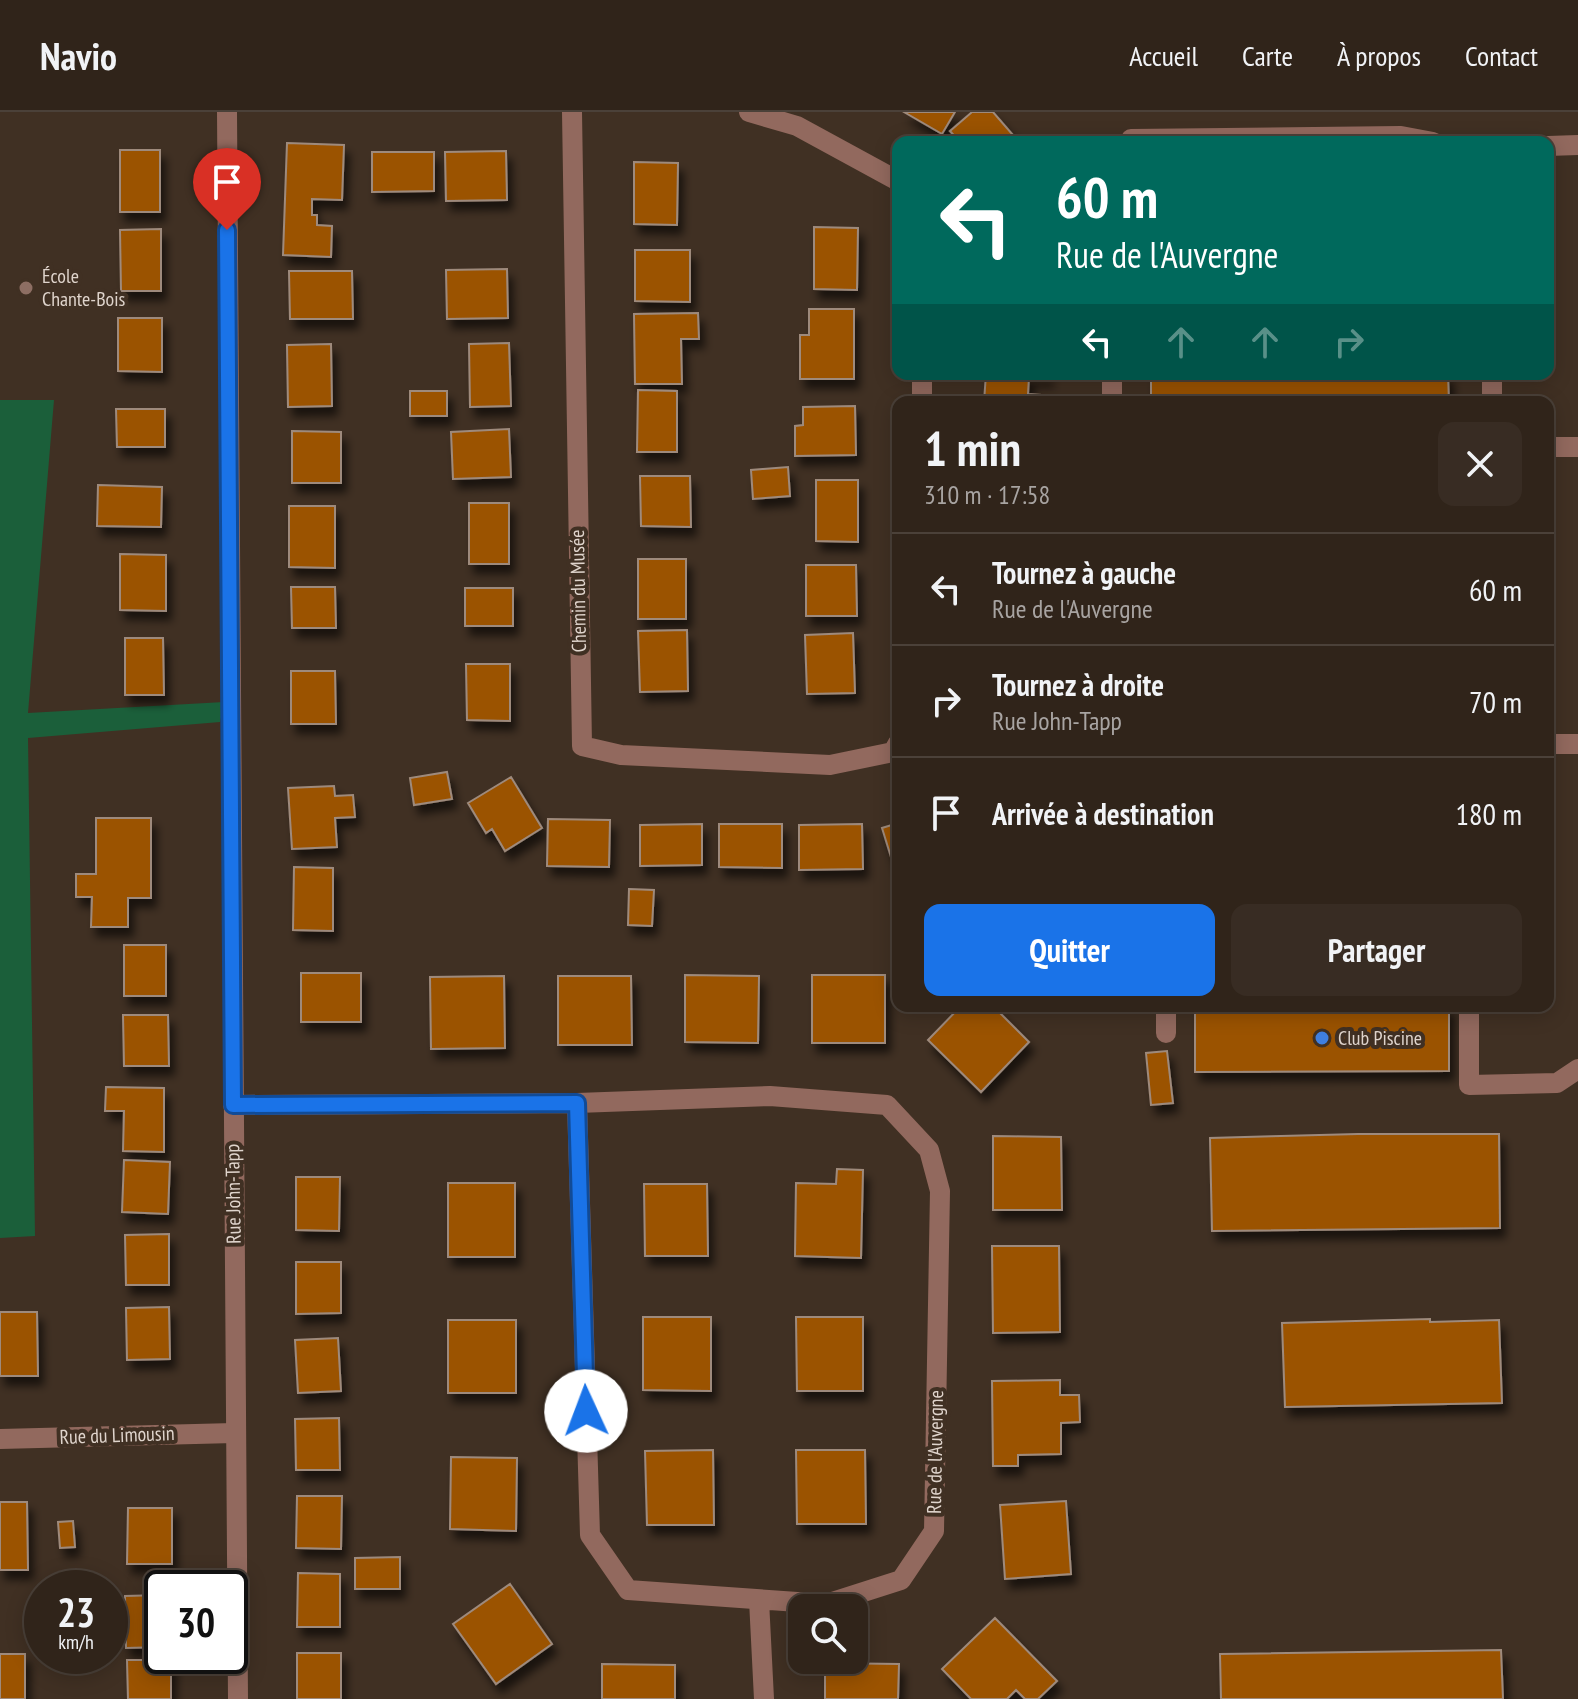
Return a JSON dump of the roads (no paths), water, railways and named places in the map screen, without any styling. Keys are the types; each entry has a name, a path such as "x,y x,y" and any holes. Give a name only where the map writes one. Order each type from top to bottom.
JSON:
{"street":[{"name":"Rue John-Tapp","path":"227,112 238,1699"},
{"name":"Chemin du Musée","path":"572,112 582,746 621,755 830,765 892,752"},
{"path":"749,112 797,126 892,178"},
{"path":"1554,146 1578,145"},
{"path":"1554,447 1578,447"},
{"path":"1554,744 1578,744"},
{"path":"1166,1012 1166,1033"},
{"path":"1469,1012 1469,1085 1557,1083 1578,1069"},
{"name":"Rue de l'Auvergne","path":"233,1105 577,1103 770,1096 887,1105 929,1150 940,1191 934,1531 901,1580 826,1604 628,1590 590,1535 577,1103"},
{"name":"Rue du Limousin","path":"0,1439 234,1433"},
{"path":"759,1600 764,1699"}],"place":[{"name":"École Chante-Bois","path":"26,288"},
{"name":"Club Piscine","path":"1322,1038"}]}
